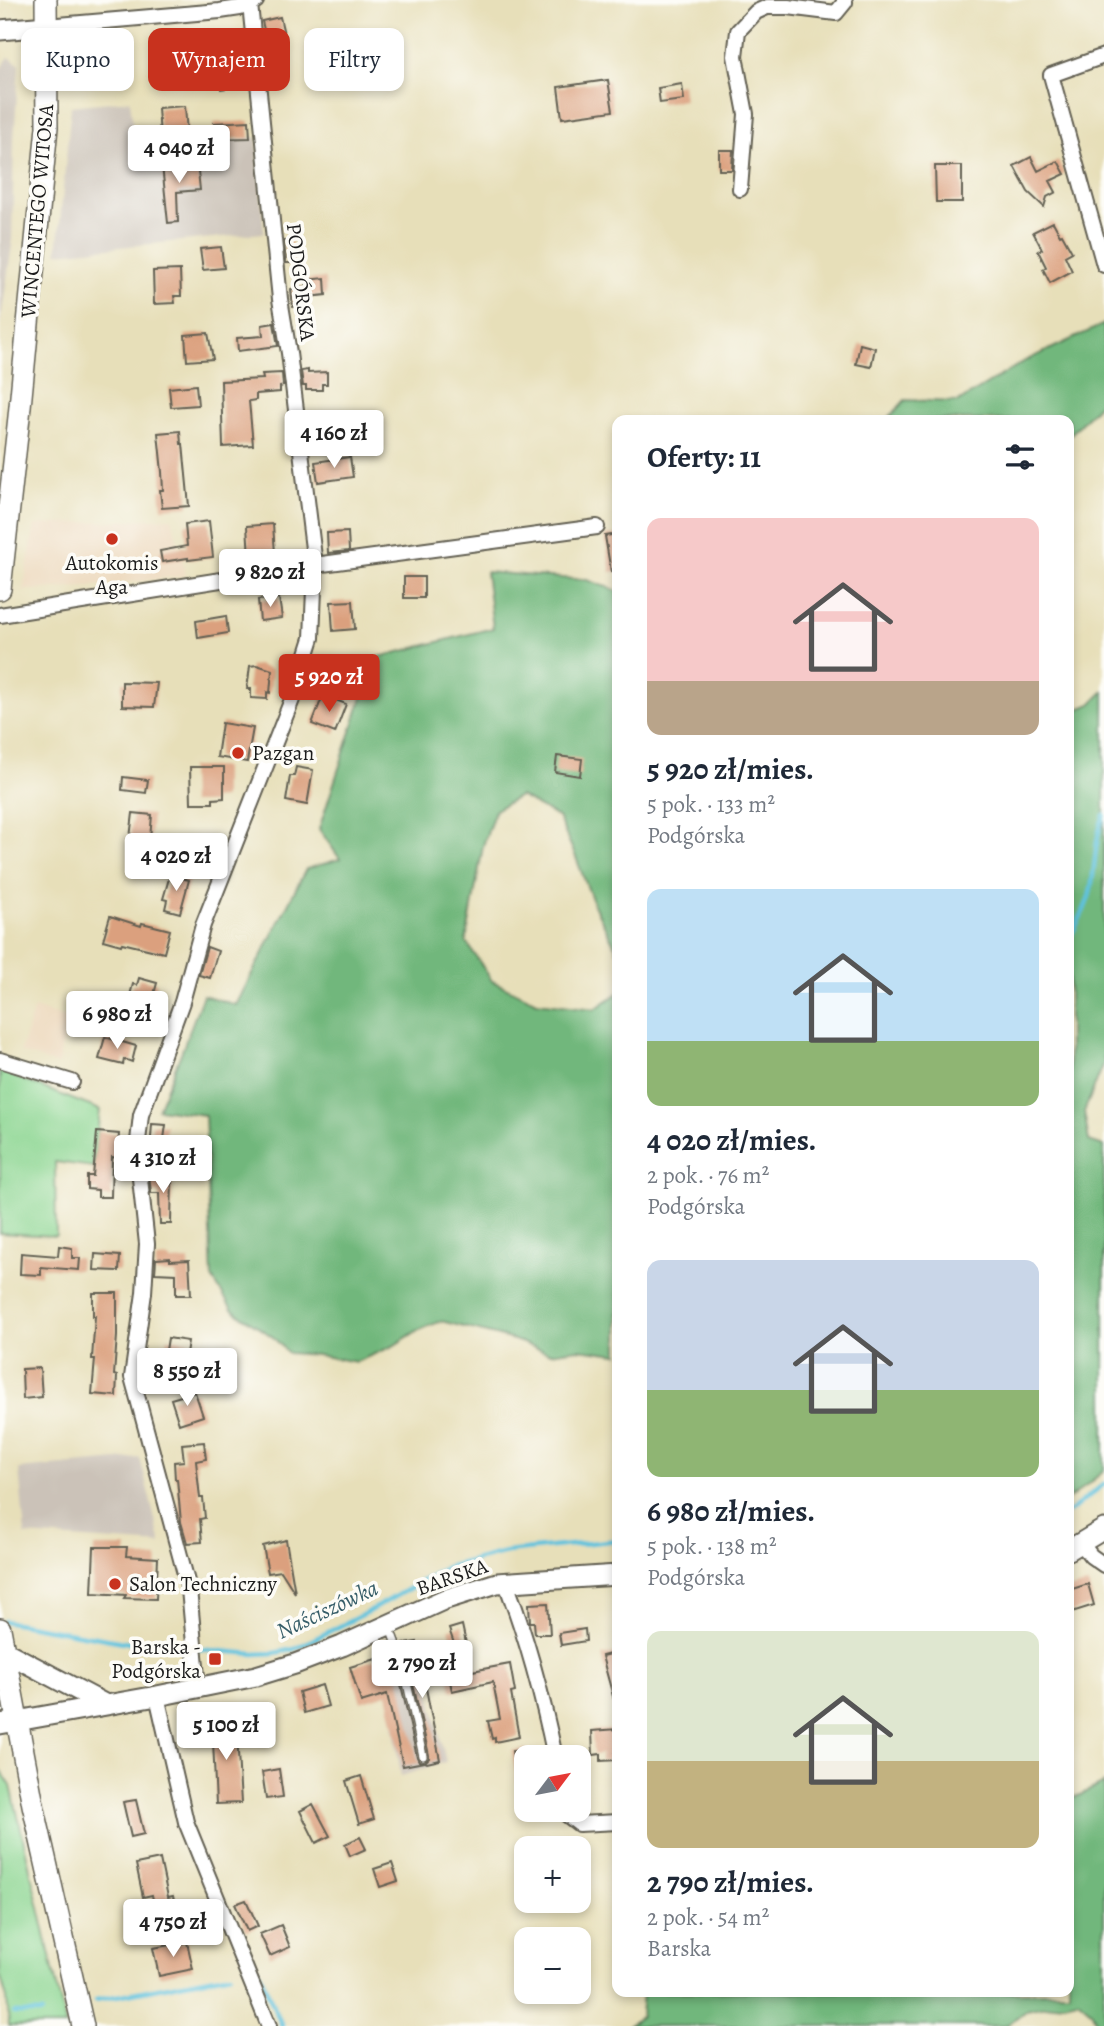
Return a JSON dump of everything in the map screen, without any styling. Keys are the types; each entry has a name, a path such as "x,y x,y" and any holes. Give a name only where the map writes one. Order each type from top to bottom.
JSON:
{"main road":[{"name":"WINCENTEGO WITOSA","path":"0,589 47,127 46,0"},
{"path":"2,1638 8,1722 33,1805 83,2026"}],"street":[{"path":"740,189 746,114 735,56 738,31 756,12 767,7 835,13 844,0"},
{"path":"0,30 220,12 254,2"},
{"name":"PODGÓRSKA","path":"198,1688 189,1589 132,1377 144,1293 147,1244 137,1150 141,1115 182,1002 202,925 295,692 312,638 315,565 280,299 254,2"},
{"path":"1104,56 1051,75 1104,265"},
{"path":"0,615 315,565 597,527"},
{"path":"0,1059 72,1082"},
{"path":"1104,1529 1075,1547 1104,1565"},
{"name":"BARSKA","path":"8,1722 256,1676 295,1664 443,1600 476,1589 506,1583 612,1575"},
{"path":"506,1583 524,1631 553,1745"},
{"path":"2,1638 106,1705"},
{"path":"157,1696 186,1822 269,2026"},
{"path":"576,1822 612,1822"}],"lane":[{"path":"389,1625 402,1660 423,1756"}],"shaded area":[{"path":"9,57 19,64 12,245 0,326 0,69"},
{"path":"130,100 136,153 257,137 264,233 57,253 71,106"},
{"path":"172,518 186,576 84,587 23,590 35,525"},
{"path":"34,1008 68,1019 58,1065 20,1052"},
{"path":"140,1458 161,1544 25,1535 19,1469"},
{"path":"417,1638 446,1762 401,1776 380,1654"}],"green space":[{"path":"1104,324 1104,399 1074,431 1074,415 892,415 905,400 958,402 1025,361"},
{"path":"486,572 587,580 612,589 612,940 595,907 558,817 520,796 495,810 483,846 466,941 492,981 537,1002 595,1009 612,997 612,1353 578,1349 550,1353 514,1340 441,1321 356,1362 288,1353 273,1337 232,1309 212,1278 205,1115 158,1109 203,995 236,1005 306,869 340,859 319,829 375,658 493,628"},
{"path":"1104,691 1104,1063 1084,1112 1089,1141 1104,1146 1104,1471 1074,1495 1074,711 1091,704"},
{"path":"0,1071 100,1110 93,1167 55,1162 56,1236 0,1233"},
{"path":"0,1769 11,1786 66,2026 9,2026 7,1998 0,1975"},
{"path":"1104,1783 1104,2026 1098,2026 1092,2012 1078,2000 1026,2010 1006,2026 628,2026 641,2016 643,1997 1074,1997 1074,1797"}],"building":[{"path":"280,17 283,28 264,28 262,21"},
{"path":"608,80 613,111 562,118 558,87"},
{"path":"682,84 684,100 660,103 658,88"},
{"path":"185,106 187,134 160,136 158,108"},
{"path":"249,121 250,138 215,139 214,123"},
{"path":"719,150 733,150 732,170 719,170"},
{"path":"1031,157 1038,171 1058,161 1065,174 1050,181 1056,192 1047,197 1044,207 1028,192 1014,166"},
{"path":"197,162 200,190 177,192 178,222 168,223 162,165"},
{"path":"935,166 962,166 962,202 936,202"},
{"path":"1053,222 1072,252 1065,256 1072,271 1050,283 1038,251 1042,249 1033,232"},
{"path":"284,241 291,241 293,263 286,263"},
{"path":"221,247 224,268 203,270 200,249"},
{"path":"180,270 181,296 174,296 175,303 154,304 153,271"},
{"path":"325,278 326,295 308,297 309,305 293,307 291,289 307,287 306,280"},
{"path":"274,323 278,346 238,351 237,338 263,336 262,325"},
{"path":"208,333 213,359 187,361 185,335"},
{"path":"860,344 875,348 871,367 856,364"},
{"path":"308,370 308,373 327,372 327,384 322,384 322,390 306,390 306,386 303,386 301,371"},
{"path":"282,373 283,386 280,387 280,392 256,394 256,400 249,401 253,445 223,447 221,381 263,379 262,374"},
{"path":"196,385 198,405 171,407 169,388"},
{"path":"320,416 322,436 309,438 307,417"},
{"path":"180,431 189,506 162,508 158,433"},
{"path":"350,457 353,477 318,482 315,462"},
{"path":"209,521 213,557 162,562 160,551 187,546 185,524"},
{"path":"273,524 275,554 249,556 247,526"},
{"path":"348,532 349,551 328,553 327,533"},
{"path":"612,535 612,572 611,572 605,536"},
{"path":"404,577 424,577 424,598 404,598"},
{"path":"279,598 282,618 260,621 258,600"},
{"path":"353,601 355,629 333,631 331,602"},
{"path":"226,616 228,633 198,638 196,621"},
{"path":"257,665 272,670 267,699 251,698 251,689 247,689 250,666"},
{"path":"122,682 157,683 154,707 122,706"},
{"path":"323,695 346,704 335,733 312,724"},
{"path":"222,723 253,728 247,762 217,757"},
{"path":"557,756 582,759 580,776 555,772"},
{"path":"190,767 224,767 224,798 213,799 213,803 191,803"},
{"path":"296,767 313,770 307,805 286,801 290,776 294,776"},
{"path":"123,777 148,780 146,793 122,790"},
{"path":"133,813 152,815 150,839 130,838"},
{"path":"170,875 189,880 180,913 165,909 167,900 163,899"},
{"path":"110,916 141,926 142,923 170,930 164,953 103,940"},
{"path":"207,947 218,951 210,978 199,975"},
{"path":"139,978 157,983 151,1005 129,999 133,984 137,985"},
{"path":"105,1037 136,1046 132,1062 124,1059 123,1065 99,1059"},
{"path":"152,1124 166,1125 164,1139 182,1139 181,1153 150,1151"},
{"path":"97,1132 119,1134 117,1158 112,1157 111,1197 98,1197 98,1190 87,1189 87,1176 93,1176"},
{"path":"149,1174 172,1174 171,1224 160,1224 159,1193 151,1193"},
{"path":"59,1246 72,1248 72,1258 80,1258 79,1270 41,1267 41,1275 20,1274 21,1253 58,1256"},
{"path":"95,1254 120,1256 119,1271 94,1270"},
{"path":"170,1258 170,1261 189,1260 191,1295 176,1295 176,1274 155,1273 156,1259"},
{"path":"93,1293 117,1293 114,1375 117,1376 116,1396 92,1394 95,1359 92,1359 95,1316"},
{"path":"168,1338 188,1341 184,1366 164,1363"},
{"path":"40,1368 42,1397 23,1399 22,1369"},
{"path":"195,1392 203,1416 179,1424 171,1399"},
{"path":"204,1442 206,1459 196,1461 205,1518 200,1519 202,1542 187,1543 181,1522 174,1462 184,1461 182,1444"},
{"path":"286,1540 295,1593 281,1571 268,1573 263,1546"},
{"path":"94,1547 127,1547 126,1556 158,1558 156,1599 92,1593"},
{"path":"1088,1584 1094,1605 1074,1611 1074,1588"},
{"path":"548,1603 550,1634 535,1634 534,1622 530,1622 529,1604"},
{"path":"462,1625 472,1671 510,1664 515,1692 511,1693 519,1737 495,1742 495,1738 492,1739 488,1721 500,1719 493,1682 452,1691 446,1661 459,1658 449,1629"},
{"path":"585,1629 586,1641 561,1645 559,1633"},
{"path":"417,1642 440,1760 427,1763 425,1762 429,1755 404,1644"},
{"path":"612,1654 612,1693 602,1656"},
{"path":"376,1659 378,1666 396,1662 417,1757 424,1762 403,1766 387,1694 361,1702 350,1667"},
{"path":"322,1685 328,1706 304,1713 299,1692"},
{"path":"236,1719 241,1803 216,1804 212,1720"},
{"path":"270,1722 272,1743 258,1745 255,1724"},
{"path":"612,1729 612,1760 601,1761 601,1754 593,1755 592,1731"},
{"path":"279,1769 283,1797 266,1799 262,1772"},
{"path":"361,1776 374,1819 359,1824 346,1781"},
{"path":"136,1800 144,1834 131,1837 123,1802"},
{"path":"313,1804 330,1836 316,1843 300,1811"},
{"path":"360,1837 366,1849 350,1856 345,1844"},
{"path":"160,1859 168,1897 173,1896 178,1919 158,1923 152,1895 143,1897 136,1864"},
{"path":"392,1863 398,1881 380,1887 374,1869"},
{"path":"246,1900 258,1926 247,1931 235,1904"},
{"path":"281,1925 290,1947 270,1956 260,1934"},
{"path":"187,1942 193,1969 159,1976 153,1948"}],"waterway":[{"path":"1074,930 1090,893 1098,834 1104,815"},
{"name":"Naściszówka","path":"1074,1508 1104,1484"},
{"name":"Naściszówka","path":"4,1621 129,1643 254,1654 274,1653 294,1649 364,1614 447,1567 506,1552 612,1541"},
{"path":"257,1967 282,2026"},
{"path":"96,2000 231,1974"},
{"path":"14,2013 42,2013"}],"place":[{"name":"Autokomis Aga","path":"112,539"},
{"name":"Pazgan","path":"238,753"},
{"name":"Salon Techniczny","path":"115,1584"},
{"name":"Barska - Podgórska","path":"215,1659"}]}
